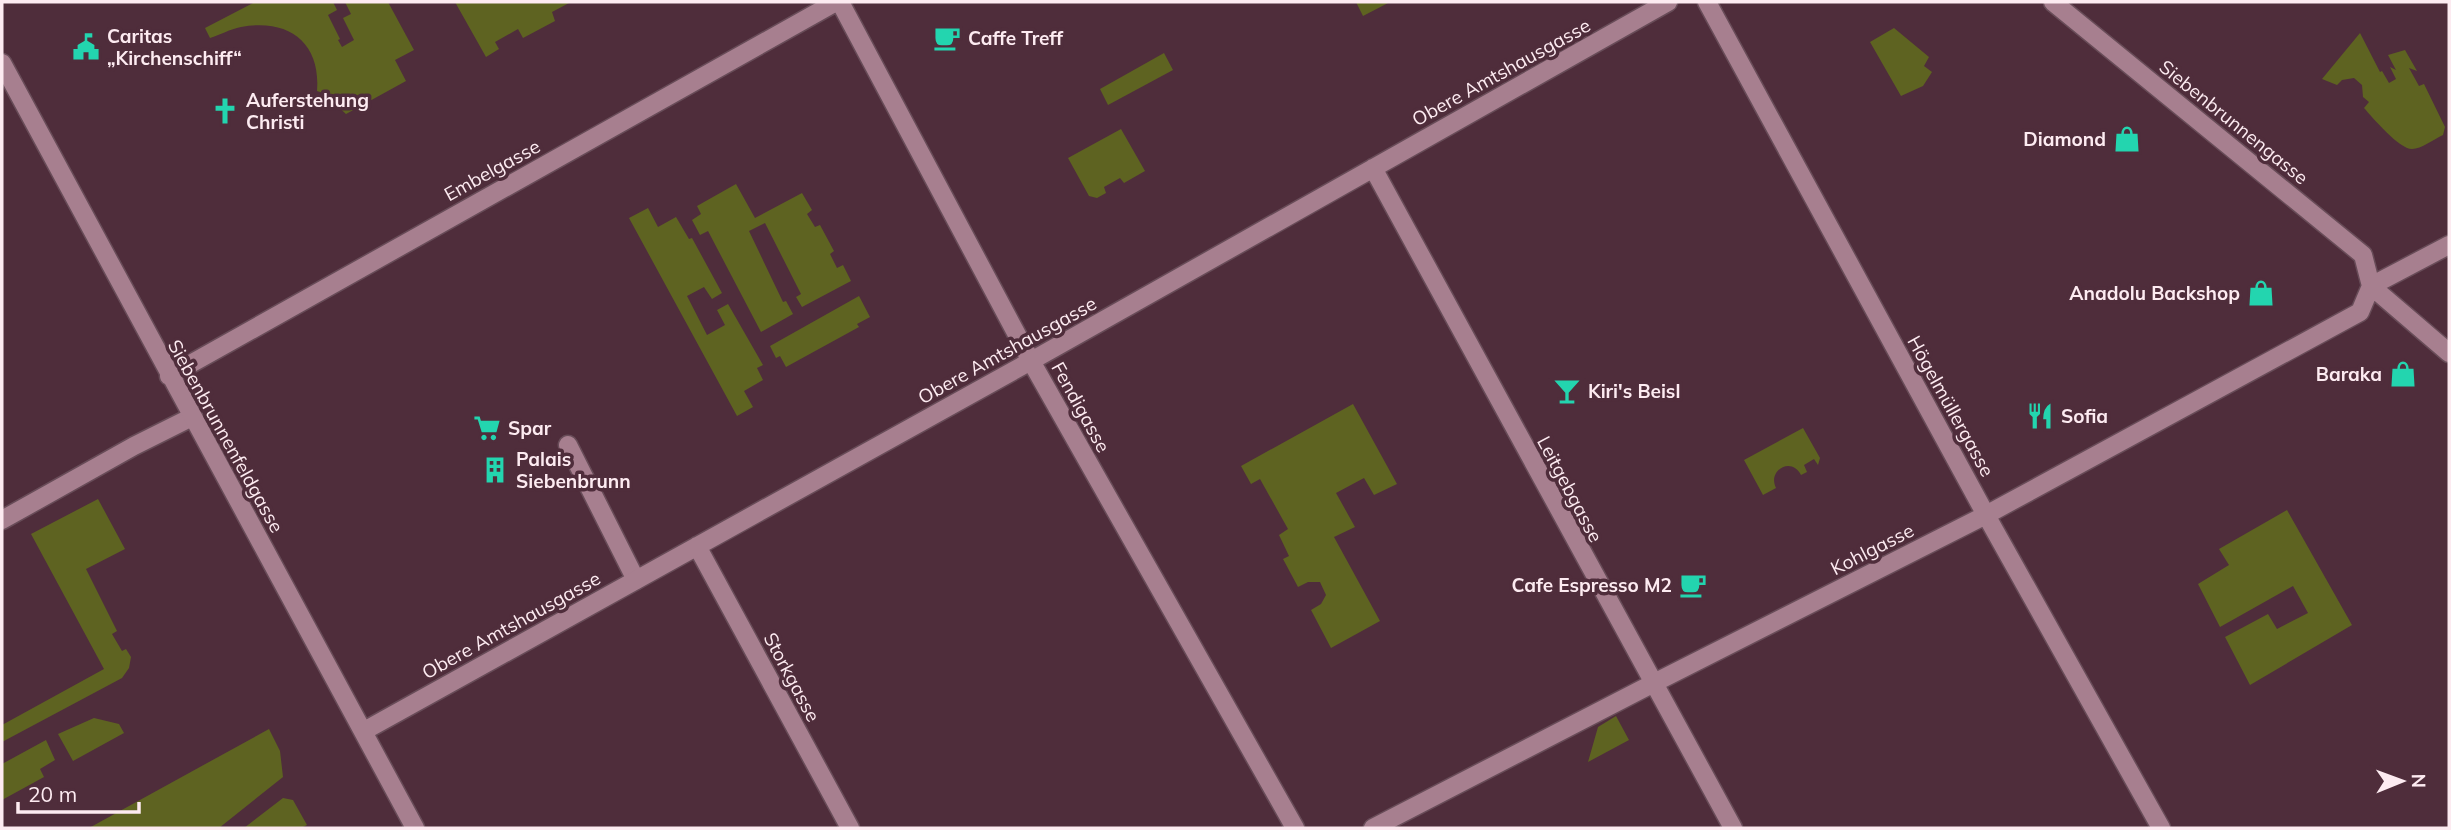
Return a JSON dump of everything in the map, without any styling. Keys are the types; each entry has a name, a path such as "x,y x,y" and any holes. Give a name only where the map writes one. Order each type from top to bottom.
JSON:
{"street":[{"name":"Fendigasse","path":"838,2 1031,361 1295,828"},
{"name":"Embelgasse","path":"169,376 838,2"},
{"name":"Obere Amtshausgasse","path":"364,731 1031,361 1668,2"},
{"name":"Högelmüllergasse","path":"1707,2 1986,515 2161,828"},
{"name":"Siebenbrunnengasse","path":"2053,2 2364,255 2371,286"},
{"name":"Siebenbrunnenfeldgasse","path":"2,62 191,417 415,828"},
{"name":"Leitgebgasse","path":"1373,168 1732,828"},
{"path":"2449,245 2371,286 2449,353"},
{"name":"Kohlgasse","path":"1373,828 1986,515 2360,312 2371,286"},
{"path":"2,520 191,417"},
{"path":"568,445 636,580"},
{"name":"Storkgasse","path":"697,546 850,828"}],"green space":[{"path":"255,2 333,2 337,10 328,15 342,47 354,40 343,18 351,14 345,2 388,2 414,50 395,60 406,81 346,114 323,93 317,91 317,74 313,59 307,47 287,30 258,25 237,28 210,38 205,28"},
{"path":"455,2 571,2 552,12 555,21 523,38 518,29 495,42 499,49 486,57"},
{"path":"1356,2 1390,2 1363,16"},
{"path":"1894,28 1929,57 1924,66 1932,72 1923,86 1901,96 1870,42"},
{"path":"2360,33 2380,72 2382,71 2389,83 2396,79 2390,67 2396,70 2388,55 2405,50 2417,71 2409,68 2419,86 2424,84 2445,127 2443,135 2419,147 2407,148 2386,132 2364,108 2369,102 2363,97 2362,85 2354,78 2342,80 2337,85 2322,79"},
{"path":"1164,53 1173,70 1108,105 1100,89"},
{"path":"1121,129 1145,171 1124,183 1120,178 1104,187 1106,193 1097,198 1089,196 1068,158"},
{"path":"736,184 755,218 802,193 812,210 807,214 815,227 820,225 834,251 830,254 837,268 843,265 851,281 802,307 796,297 801,294 765,223 749,231 783,302 786,301 793,314 761,332 708,231 700,235 692,220 701,214 697,206"},
{"path":"648,208 658,227 676,217 689,239 692,238 722,293 712,299 704,287 687,296 707,335 725,325 717,310 728,304 763,365 757,368 763,380 744,391 753,407 737,416 629,218"},
{"path":"859,296 870,317 857,324 859,327 786,367 780,356 776,358 770,346"},
{"path":"1353,404 1397,484 1374,495 1364,478 1336,493 1355,527 1334,537 1380,621 1331,648 1311,610 1321,604 1326,595 1320,582 1308,582 1298,587 1283,559 1289,556 1279,535 1288,529 1260,479 1251,484 1241,466"},
{"path":"1803,428 1820,458 1818,465 1814,459 1804,465 1807,472 1801,475 1792,466 1782,468 1775,476 1776,488 1763,495 1744,460"},
{"path":"98,499 125,549 86,569 117,631 112,634 122,651 126,649 131,657 129,668 122,678 2,742 2,725 104,669 31,534"},
{"path":"2287,510 2352,625 2250,685 2225,637 2268,614 2277,629 2308,613 2293,586 2220,627 2198,584 2229,565 2219,549"},
{"path":"1616,716 1629,740 1588,762 1598,727"},
{"path":"94,718 119,724 124,733 73,761 58,734"},
{"path":"269,729 280,751 283,777 219,828 89,828"},
{"path":"46,740 55,760 40,769 44,777 2,800 2,764"},
{"path":"283,798 293,800 307,825 301,828 244,828"}],"place":[{"name":"Caffe Treff","path":"947,38"},
{"name":"Caritas „Kirchenschiff“","path":"86,47"},
{"name":"Auferstehung Christi","path":"225,111"},
{"name":"Diamond","path":"2127,139"},
{"name":"Anadolu Backshop","path":"2261,293"},
{"name":"Baraka","path":"2403,374"},
{"name":"Kiri's Beisl","path":"1567,391"},
{"name":"Sofia","path":"2040,416"},
{"name":"Spar","path":"487,428"},
{"name":"Palais Siebenbrunn","path":"495,470"},
{"name":"Cafe Espresso M2","path":"1693,585"}]}
